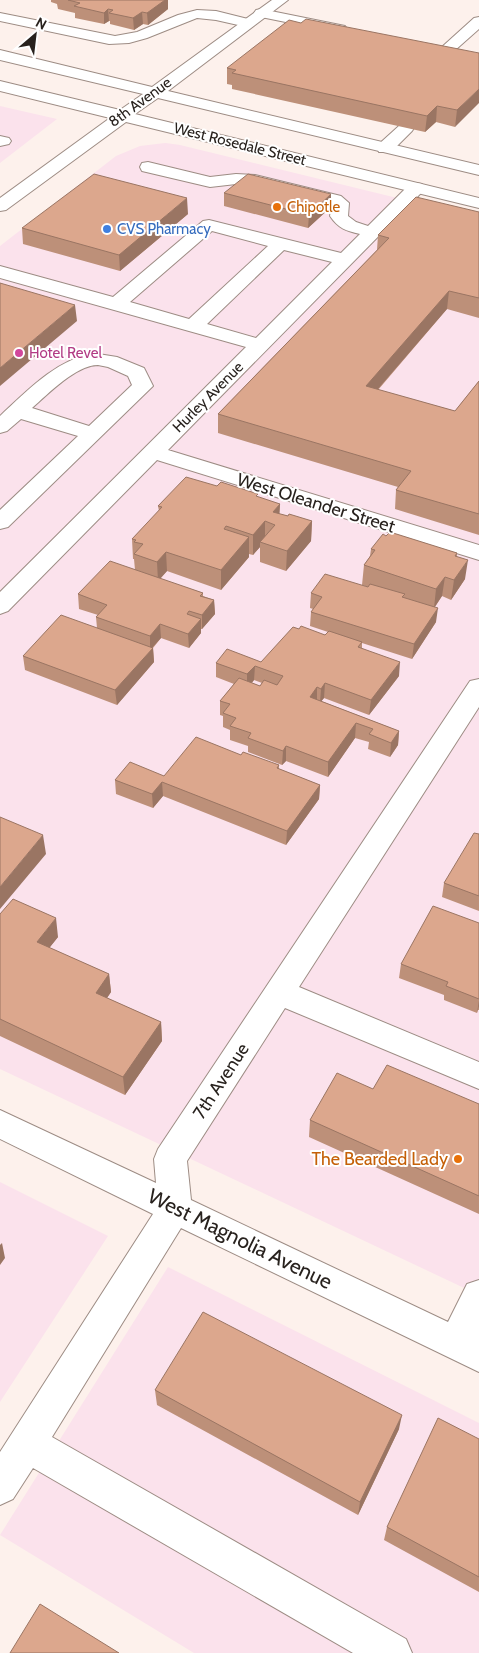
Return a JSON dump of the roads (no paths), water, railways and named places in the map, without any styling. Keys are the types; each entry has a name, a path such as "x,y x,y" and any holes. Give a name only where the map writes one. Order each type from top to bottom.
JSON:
{"street":[{"name":"8th Avenue","path":"4,200 281,0"},
{"path":"261,13 355,32"},
{"path":"0,17 120,41 158,29 187,16 200,14 247,23"},
{"path":"448,50 479,21"},
{"path":"429,46 463,52"},
{"name":"West Rosedale Street","path":"0,55 479,170"},
{"name":"West Rosedale Street","path":"0,86 479,203"},
{"path":"385,148 406,128"},
{"path":"148,166 210,182 236,179 255,180 335,200 340,202 339,216 342,222 346,225 373,232"},
{"name":"Hurley Avenue","path":"3,597 153,452 416,188"},
{"path":"116,304 209,225 345,260"},
{"path":"193,326 281,243"},
{"path":"0,272 260,345"},
{"path":"0,427 66,369 92,359 117,362 137,372 143,386 0,522"},
{"path":"19,410 92,434"},
{"name":"West Oleander Street","path":"153,452 479,554"},
{"name":"7th Avenue","path":"175,1208 170,1159 479,687"},
{"path":"280,992 479,1076"},
{"name":"West Magnolia Avenue","path":"0,1124 468,1350"},
{"path":"0,1486 175,1208"},
{"path":"468,1350 479,1296"},
{"path":"27,1444 392,1653"}],"place":[{"name":"Chipotle","path":"277,207"},
{"name":"CVS Pharmacy","path":"107,229"},
{"name":"Hotel Revel","path":"19,353"},
{"name":"The Bearded Lady","path":"458,1159"}]}
